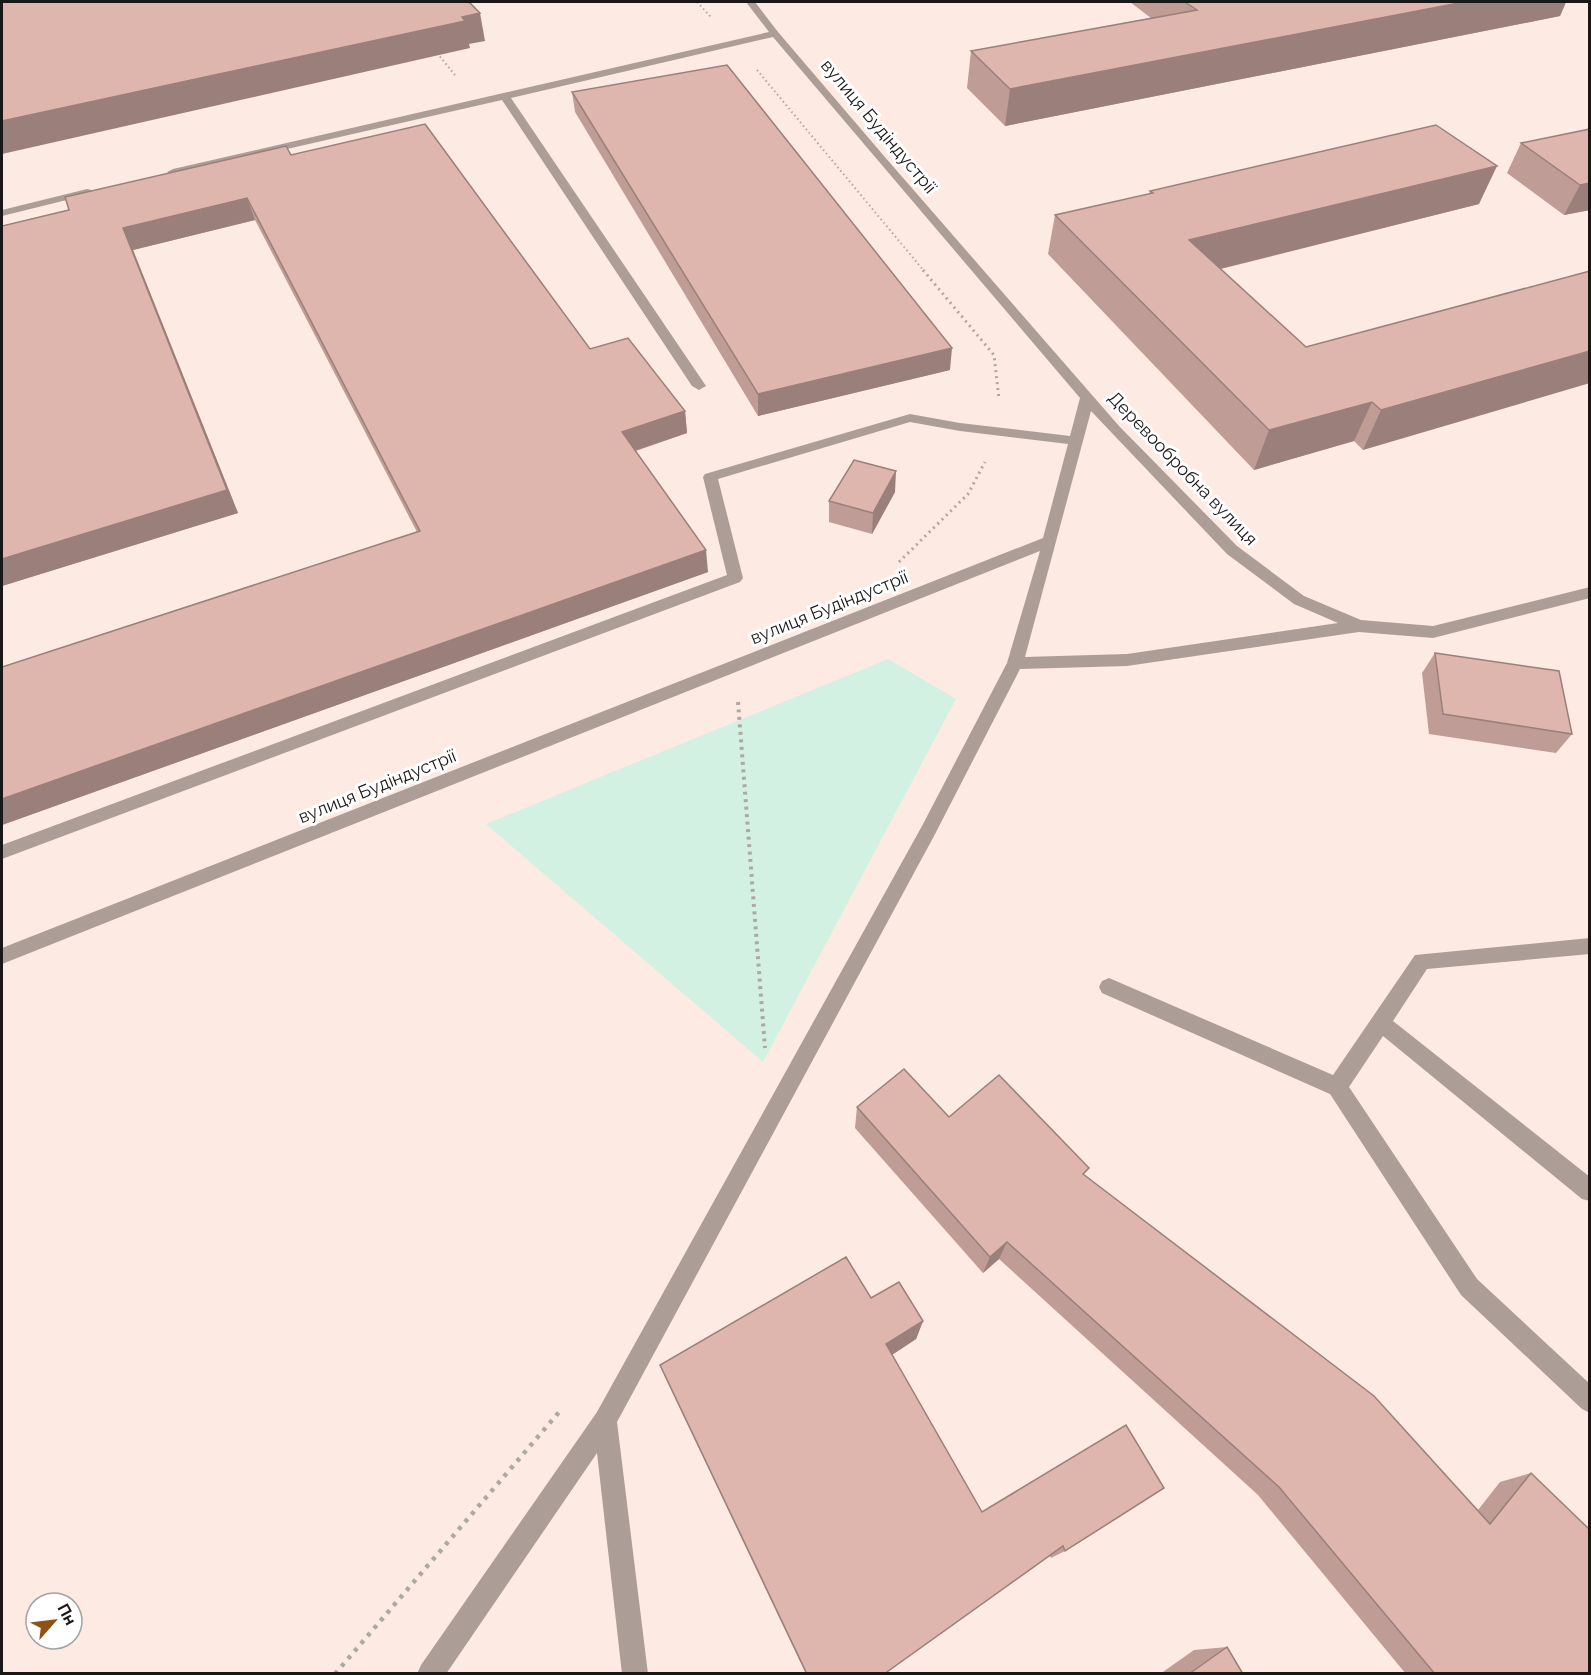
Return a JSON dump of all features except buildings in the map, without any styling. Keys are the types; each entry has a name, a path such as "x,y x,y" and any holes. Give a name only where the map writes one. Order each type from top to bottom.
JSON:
{"street":[{"name":"вулиця Будіндустрії","path":"751,2 775,34 1087,398"},
{"path":"164,175 775,34"},
{"path":"504,95 699,386"},
{"path":"2,213 94,191"},
{"path":"430,1674 605,1420 928,831 1015,663 1087,398"},
{"name":"Деревообробна вулиця","path":"1087,398 1113,429 1232,550 1299,600 1359,626 1433,632 1590,592"},
{"path":"2,852 735,578 710,477 910,418 1002,433 1076,441"},
{"name":"вулиця Будіндустрії","path":"2,956 1050,541"},
{"path":"1015,663 1127,660 1359,626"},
{"path":"1337,1087 1422,961 1590,946"},
{"path":"1109,987 1337,1087 1469,1287 1590,1401"},
{"path":"1380,1023 1590,1191"},
{"path":"605,1420 635,1674"}],"path":[{"path":"697,2 735,44 994,355 1002,433 968,494 895,566"},
{"path":"431,46 476,102"},
{"path":"735,666 770,1119"},
{"path":"334,1674 564,1407 605,1420"}],"shaded area":[{"path":"2,2 1589,2 1589,1673 2,1674"}],"green space":[{"path":"888,659 956,699 763,1062 486,824"}]}
